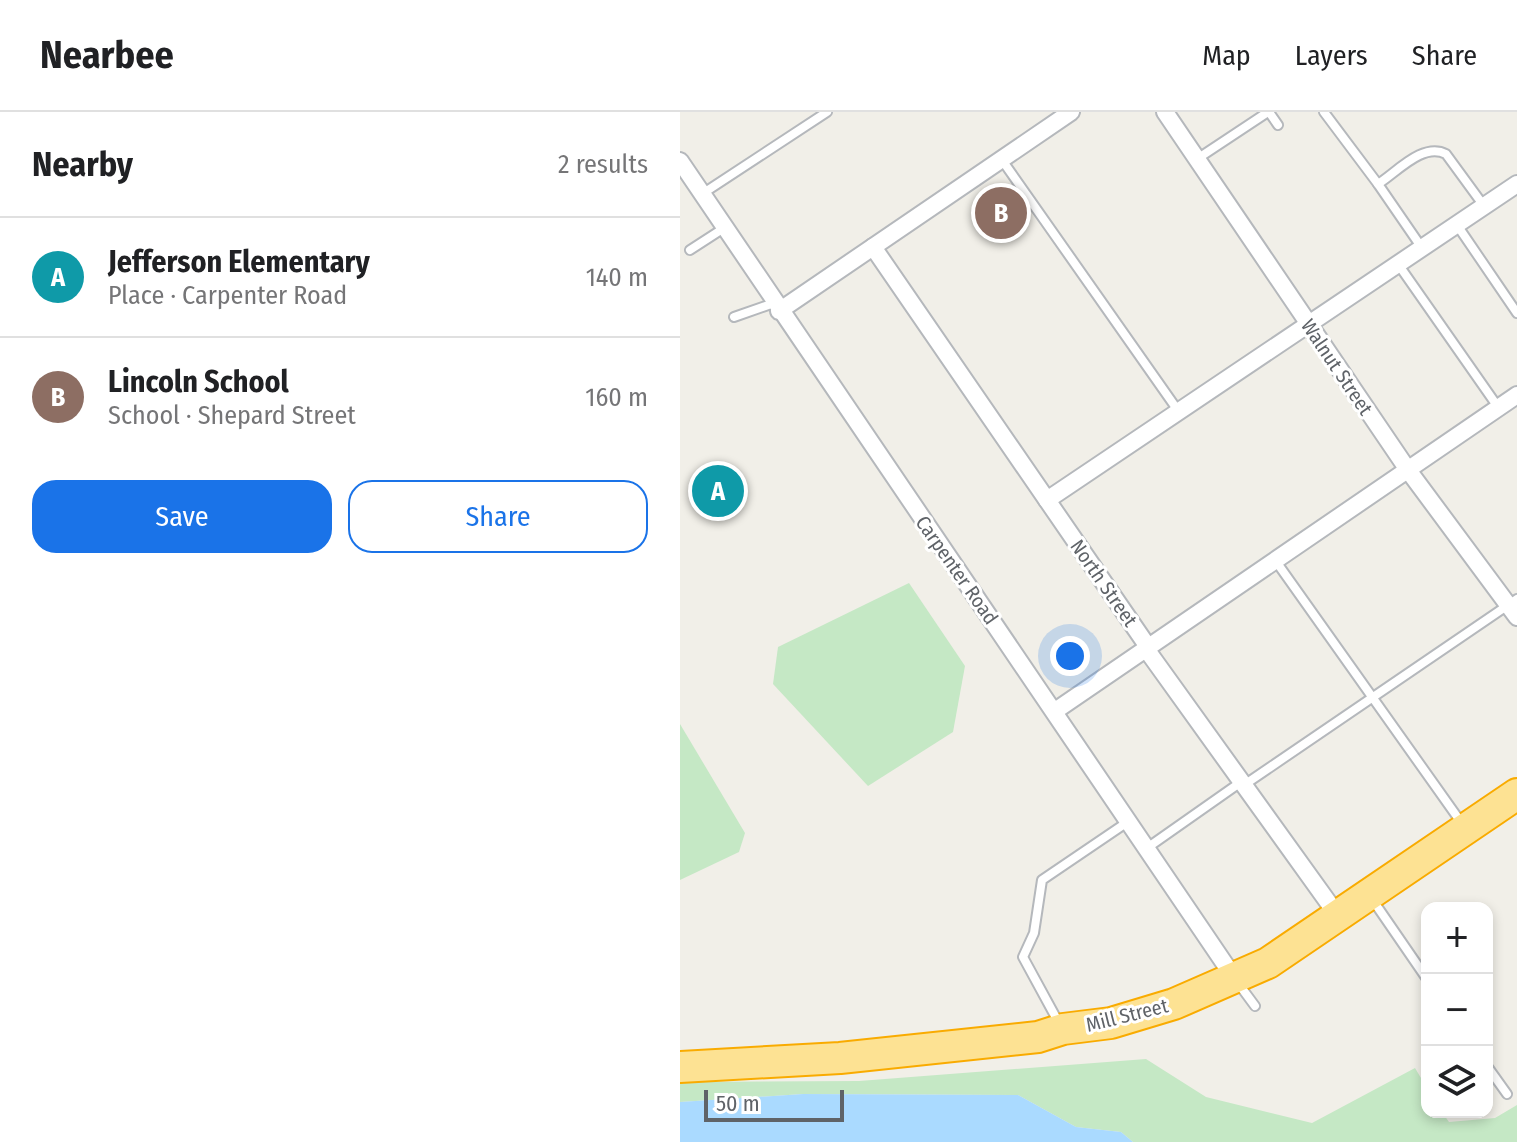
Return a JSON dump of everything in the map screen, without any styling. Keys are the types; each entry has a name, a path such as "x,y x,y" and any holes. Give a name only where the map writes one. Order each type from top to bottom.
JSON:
{"highway":[{"name":"Mill Street","path":"680,1067 901,1053 1038,1037 1063,1029 1111,1023 1174,1004 1268,963 1517,794"}],"street":[{"path":"776,307 873,247 1071,112"},
{"name":"Walnut Street","path":"1165,112 1408,470 1514,607"},
{"name":"Carpenter Road","path":"680,161 776,307 1055,711 1235,979"},
{"path":"1047,500 1517,184"},
{"name":"North Street","path":"873,247 1147,647 1338,916"},
{"path":"1055,711 1517,395"}],"lane":[{"path":"702,194 827,112"},
{"path":"1197,159 1268,112 1278,125"},
{"path":"1324,112 1422,248"},
{"path":"1378,184 1425,151 1437,149 1446,154 1484,207"},
{"path":"1002,159 1179,412"},
{"path":"1457,225 1517,313"},
{"path":"690,250 724,228"},
{"path":"1398,264 1499,408"},
{"path":"734,317 776,307"},
{"path":"1275,560 1466,829"},
{"path":"1147,848 1372,697 1514,607"},
{"path":"1063,1029 1023,957 1034,933 1042,880 1129,821"},
{"path":"1369,895 1424,974"},
{"path":"1235,979 1255,1006"},
{"path":"1493,1074 1507,1094"}],"green space":[{"path":"909,583 965,666 953,732 868,786 773,684 778,647"},
{"path":"680,724 745,833 739,852 680,880"},
{"path":"1146,1059 1206,1097 1312,1123 1415,1068 1421,1078 1421,1118 1446,1118 1449,1122 1495,1118 1517,1105 1517,1142 1133,1142 1121,1132 1076,1127 1018,1095 803,1094 680,1102 680,1082 859,1081"}],"water":[{"path":"803,1094 1018,1095 1076,1127 1121,1132 1133,1142 680,1142 680,1102"}],"place":[{"name":"Lincoln School","path":"1001,213"},
{"name":"Jefferson Elementary","path":"718,491"}]}
